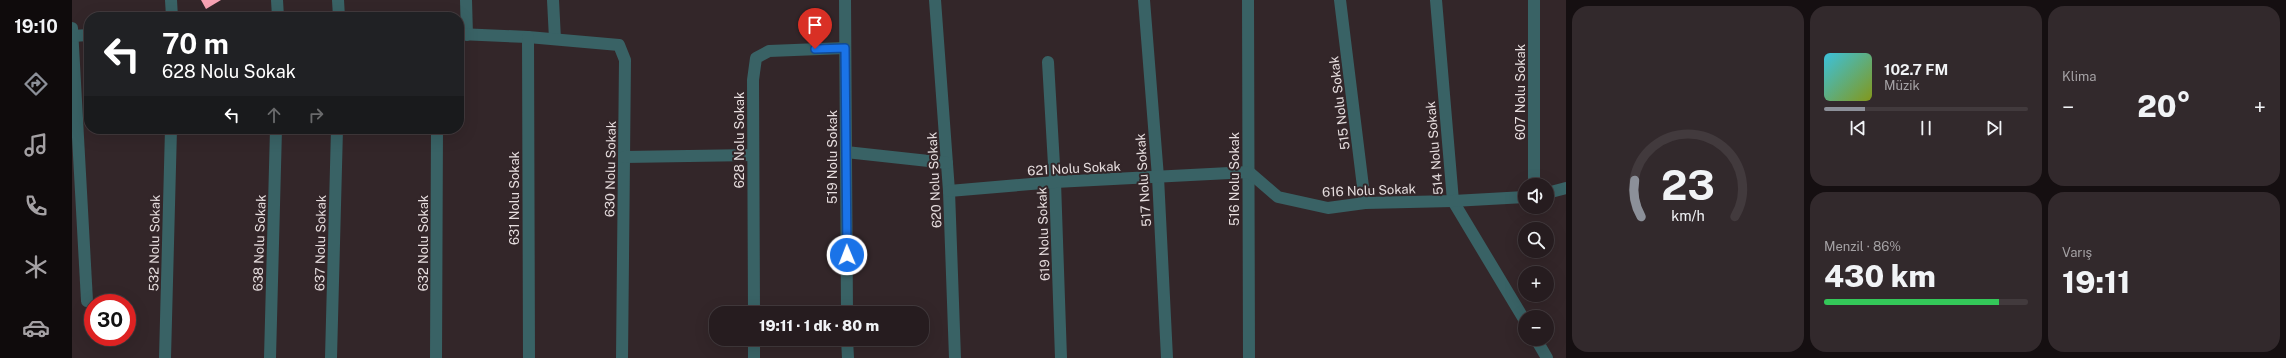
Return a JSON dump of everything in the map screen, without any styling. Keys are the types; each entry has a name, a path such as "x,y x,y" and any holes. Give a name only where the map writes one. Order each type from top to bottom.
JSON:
{"street":[{"path":"171,0 172,12"},
{"path":"277,0 278,12"},
{"path":"338,0 339,12"},
{"path":"464,23 466,0"},
{"path":"464,34 555,39 553,0"},
{"name":"519 Nolu Sokak","path":"845,0 847,306"},
{"name":"620 Nolu Sokak","path":"935,0 950,191 955,358"},
{"name":"517 Nolu Sokak","path":"1144,0 1158,177 1167,358"},
{"name":"516 Nolu Sokak","path":"1248,0 1249,358"},
{"name":"515 Nolu Sokak","path":"1340,0 1365,203"},
{"name":"514 Nolu Sokak","path":"1436,0 1453,201 1518,310"},
{"name":"607 Nolu Sokak","path":"1534,0 1534,178"},
{"path":"84,34 72,33 87,294"},
{"name":"631 Nolu Sokak","path":"528,37 529,358"},
{"name":"630 Nolu Sokak","path":"555,39 619,46 625,60 622,358"},
{"name":"628 Nolu Sokak","path":"754,306 753,80 756,58 769,51 845,48"},
{"name":"619 Nolu Sokak","path":"1048,62 1055,182 1061,358"},
{"name":"532 Nolu Sokak","path":"165,358 171,134"},
{"name":"638 Nolu Sokak","path":"270,358 276,134"},
{"name":"637 Nolu Sokak","path":"332,358 337,134"},
{"name":"632 Nolu Sokak","path":"436,358 437,134"},
{"path":"846,152 947,163"},
{"path":"624,157 753,155"},
{"name":"621 Nolu Sokak","path":"950,191 1055,182 1249,172"},
{"name":"616 Nolu Sokak","path":"1249,172 1278,197 1328,208 1365,203 1453,201 1518,197"},
{"path":"1554,191 1566,188"},
{"path":"754,346 754,358"},
{"path":"847,346 848,358"},
{"path":"1540,346 1547,358"}],"building":[{"path":"201,0 221,0 206,9"}],"route":[{"path":"815,49 845,48 847,255"}]}
